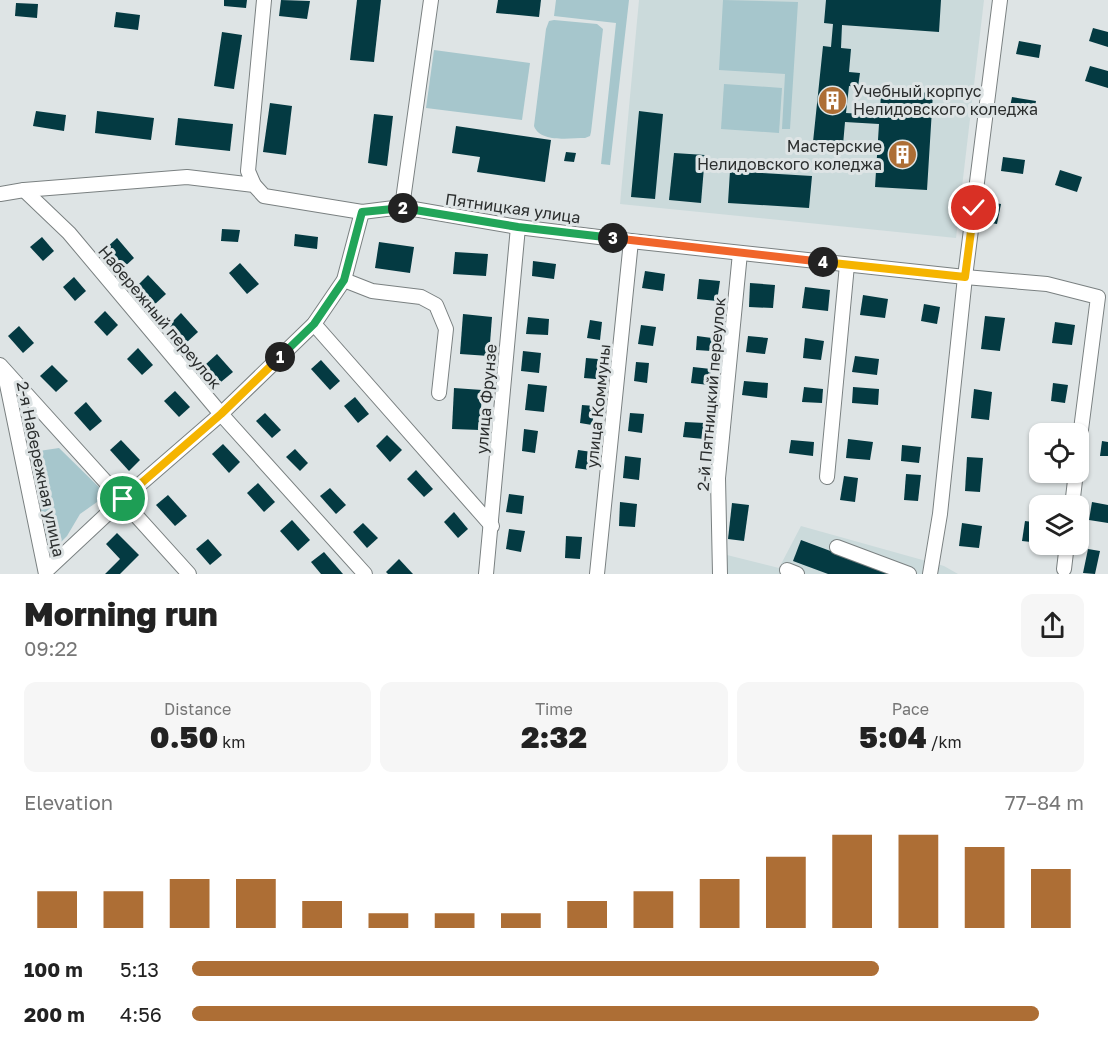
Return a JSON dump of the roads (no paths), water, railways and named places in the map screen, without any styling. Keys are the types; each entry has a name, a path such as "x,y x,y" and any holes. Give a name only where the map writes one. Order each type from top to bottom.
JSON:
{"street":[{"path":"254,185 248,171 264,0"},
{"path":"402,207 431,0"},
{"path":"930,574 940,514 965,277 1000,0"},
{"name":"Пятницкая улица","path":"0,194 24,190 187,177 254,185 264,196 362,212 402,207 518,227 631,241 1047,284 1098,297 1082,423"},
{"name":"Набережный переулок","path":"24,190 69,233 221,414 365,574"},
{"path":"46,573 123,499 221,414 314,324 344,280 362,212"},
{"name":"улица Фрунзе","path":"486,574 518,227"},
{"name":"улица Коммуны","path":"597,574 631,241"},
{"name":"2-й Пятницкий переулок","path":"720,574 718,478 740,253"},
{"path":"827,477 848,265"},
{"path":"344,280 372,291 421,297 436,305 446,329 439,393"},
{"path":"314,324 492,526"},
{"name":"2-я Набережная улица","path":"2,367 189,574"},
{"name":"2-я Набережная улица","path":"2,367 46,573"},
{"path":"837,547 909,574"},
{"path":"1064,569 1066,555"}],"place":[{"name":"Учебный корпус Нелидовского коледжа","path":"832,100"},
{"name":"Мастерские Нелидовского коледжа","path":"903,155"}]}
